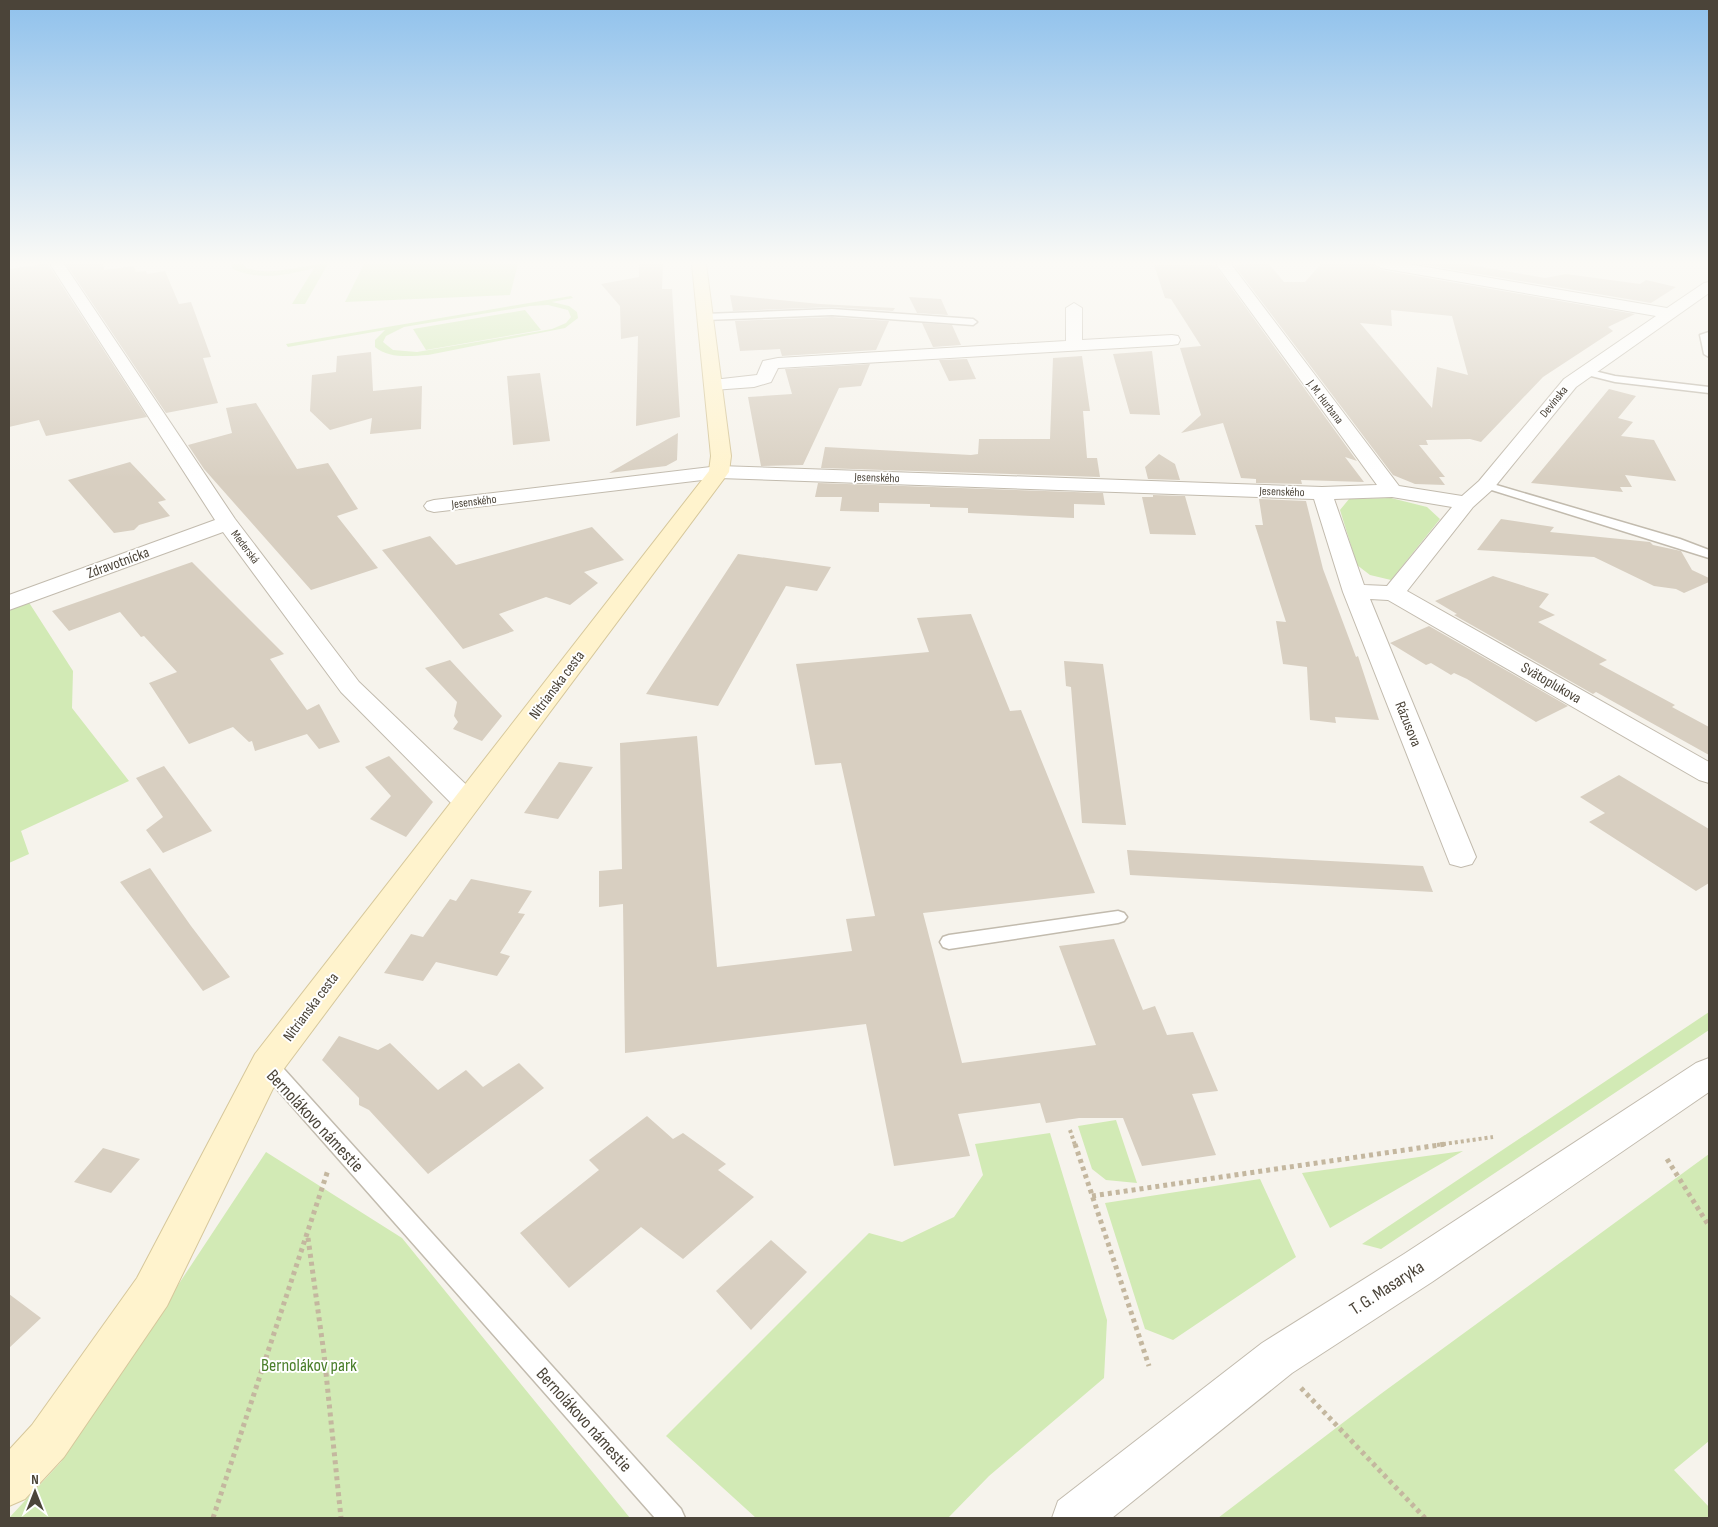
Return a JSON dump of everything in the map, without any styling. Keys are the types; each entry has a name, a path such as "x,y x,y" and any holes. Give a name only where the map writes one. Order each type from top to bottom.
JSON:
{"main road":[{"path":"707,335 721,456 719,472"},
{"name":"Nitrianska cesta","path":"267,1064 719,472"},
{"name":"Bernolákovo námestie","path":"9,1483 48,1441 152,1292 267,1064"}],"street":[{"name":"Mederská","path":"104,335 227,523 350,687 467,802"},
{"path":"1074,335 1074,345"},
{"name":"J. M. Hurbana","path":"1276,335 1392,491"},
{"name":"Devínska","path":"1393,593 1466,503 1486,485 1570,383 1637,335"},
{"path":"713,385 754,382 765,378 769,365 778,363 1172,340"},
{"name":"Jesenského","path":"434,506 719,472 1322,493 1392,491 1466,503"},
{"name":"Rázusova","path":"1322,493 1355,592 1460,857"},
{"name":"Zdravotnícka","path":"9,603 227,523"},
{"path":"1355,592 1393,593"},
{"name":"Svätoplukova","path":"1393,593 1709,774"},
{"name":"T. G. Masaryka","path":"1075,1518 1277,1358 1418,1268 1709,1073"}],"lane":[{"path":"1704,335 1709,354"},
{"path":"1586,372 1616,379 1709,390"},
{"path":"1486,485 1676,542 1709,554"},
{"path":"949,942 1118,917"},
{"name":"Bernolákovo námestie","path":"267,1064 672,1518"}],"path":[{"path":"1070,1130 1149,1366"},
{"path":"1092,1196 1493,1137"},
{"path":"213,1518 308,1237 337,1143"},
{"path":"1666,1159 1709,1226"},
{"path":"308,1237 324,1354 341,1518"},
{"path":"1301,1388 1425,1518"}],"green space":[{"path":"338,335 355,335 288,347 286,344"},
{"path":"380,335 387,335 383,342 393,350 417,352 515,335 528,335 415,356 393,355 381,351 375,347 375,340"},
{"path":"417,335 511,335 426,350"},
{"path":"1391,498 1427,507 1440,519 1391,580 1370,575 1357,565 1340,510 1349,499"},
{"path":"28,601 73,671 72,708 129,781 21,831 29,854 9,863 9,608"},
{"path":"1709,1012 1709,1030 1381,1249 1362,1244"},
{"path":"1116,1120 1137,1183 1106,1180 1092,1169 1078,1126"},
{"path":"1050,1133 1107,1320 1104,1378 989,1476 948,1518 756,1518 666,1436 869,1233 902,1242 954,1217 983,1175 975,1144"},
{"path":"1463,1151 1330,1228 1302,1173"},
{"name":"Bernolákov park","path":"266,1152 402,1238 630,1518 9,1518 61,1462"},
{"path":"1709,1154 1709,1441 1674,1470 1709,1507 1709,1518 1218,1518 1382,1393"},
{"path":"1260,1179 1296,1257 1173,1340 1145,1329 1105,1203"}],"building":[{"path":"9,335 94,335 147,417 46,436 39,420 9,427"},
{"path":"114,335 203,335 211,357 203,358 218,403 166,413"},
{"path":"621,335 675,335 680,417 636,426 638,336 621,339"},
{"path":"737,335 883,335 876,350 782,356 780,349 740,351"},
{"path":"928,335 957,335 961,345 933,347"},
{"path":"1194,335 1266,335 1357,461 1345,457 1364,482 1301,480 1302,484 1256,483 1256,479 1241,478 1223,423 1181,433 1201,415 1180,348 1201,346"},
{"path":"1287,335 1370,335 1432,408 1437,367 1468,375 1457,335 1607,335 1543,377 1481,442 1470,439 1426,440 1428,445 1419,445 1445,477 1439,477 1445,485 1415,484 1393,475"},
{"path":"1152,351 1160,415 1130,414 1113,354"},
{"path":"371,352 373,391 422,386 421,429 370,434 372,418 330,430 310,411 312,375 336,372 337,356"},
{"path":"1082,356 1090,411 1083,411 1087,458 1097,458 1100,477 821,468 825,447 971,455 978,454 979,439 1050,439 1053,358"},
{"path":"967,359 976,379 949,381 939,360"},
{"path":"870,364 861,386 839,388 803,465 761,466 748,397 792,394 785,369"},
{"path":"540,373 550,441 513,445 507,376"},
{"path":"1609,389 1636,396 1618,418 1633,422 1621,436 1654,440 1676,481 1625,475 1632,487 1620,487 1623,492 1531,483"},
{"path":"256,403 297,469 328,463 358,509 337,516 378,568 311,590 204,469 188,445 232,433 226,408"},
{"path":"678,433 677,460 666,466 609,473"},
{"path":"1159,454 1175,464 1180,480 1148,479 1145,467"},
{"path":"130,462 166,500 158,502 170,516 139,525 134,530 114,533 68,480"},
{"path":"818,483 1103,493 1105,505 1074,504 1074,518 968,513 968,508 930,507 930,504 879,503 879,512 840,511 842,497 815,497"},
{"path":"1153,495 1185,496 1196,535 1150,534 1142,497 1153,497"},
{"path":"1259,499 1306,501 1323,569 1356,657 1358,656 1379,720 1335,717 1336,723 1310,720 1307,667 1283,664 1276,621 1286,622 1255,525 1263,525"},
{"path":"1501,519 1554,527 1550,532 1650,542 1653,545 1681,551 1692,570 1709,578 1709,582 1684,593 1676,589 1654,586 1594,557 1477,550"},
{"path":"592,527 624,560 584,572 598,583 570,605 546,597 499,614 514,631 463,649 382,550 430,536 456,565"},
{"path":"738,554 831,567 817,591 786,586 718,706 646,694"},
{"path":"192,562 284,654 270,659 307,710 319,704 340,742 319,749 307,734 255,751 252,741 249,742 233,727 189,744 149,683 177,672 144,636 141,637 120,612 69,631 52,611"},
{"path":"1493,576 1549,594 1539,607 1555,615 1538,622 1607,660 1599,664 1675,705 1672,707 1709,727 1709,755 1596,692 1593,694 1454,615 1457,614 1435,601"},
{"path":"971,614 1010,711 1021,710 1095,893 923,913 962,1063 1096,1045 1059,946 1114,939 1143,1010 1155,1006 1167,1035 1193,1032 1218,1091 1192,1094 1216,1155 1142,1166 1123,1118 1079,1118 1046,1123 1040,1103 958,1114 970,1156 894,1166 866,1024 625,1053 623,904 599,907 599,871 622,869 620,743 697,736 717,967 852,951 846,919 875,916 841,763 815,765 796,664 929,652 917,618"},
{"path":"1429,626 1568,706 1536,722 1467,679 1454,673 1451,675 1431,663 1426,665 1390,643"},
{"path":"450,660 502,716 482,741 453,729 458,722 454,716 457,702 425,668"},
{"path":"1064,661 1103,664 1126,825 1082,823 1071,687 1066,686"},
{"path":"389,756 433,802 406,837 370,819 391,796 365,767"},
{"path":"559,762 593,767 558,819 524,813"},
{"path":"164,766 212,831 163,853 146,830 163,817 136,778"},
{"path":"1619,775 1709,829 1709,883 1696,891 1589,822 1605,813 1580,797"},
{"path":"1127,850 1423,866 1433,892 1130,875"},
{"path":"150,868 230,977 203,991 120,882"},
{"path":"471,879 532,891 518,913 525,914 500,953 510,956 497,976 436,962 423,981 384,973 411,934 423,937 450,899 456,901"},
{"path":"339,1036 378,1050 390,1043 438,1090 466,1070 483,1087 519,1063 544,1088 428,1174 369,1110 359,1105 359,1098 322,1060"},
{"path":"647,1116 673,1139 683,1133 726,1164 718,1170 754,1197 683,1259 641,1227 569,1288 520,1233 599,1170 589,1160"},
{"path":"103,1148 140,1159 111,1193 74,1182"},
{"path":"771,1240 807,1272 751,1330 716,1291"},
{"path":"9,1294 41,1318 9,1348"}]}
